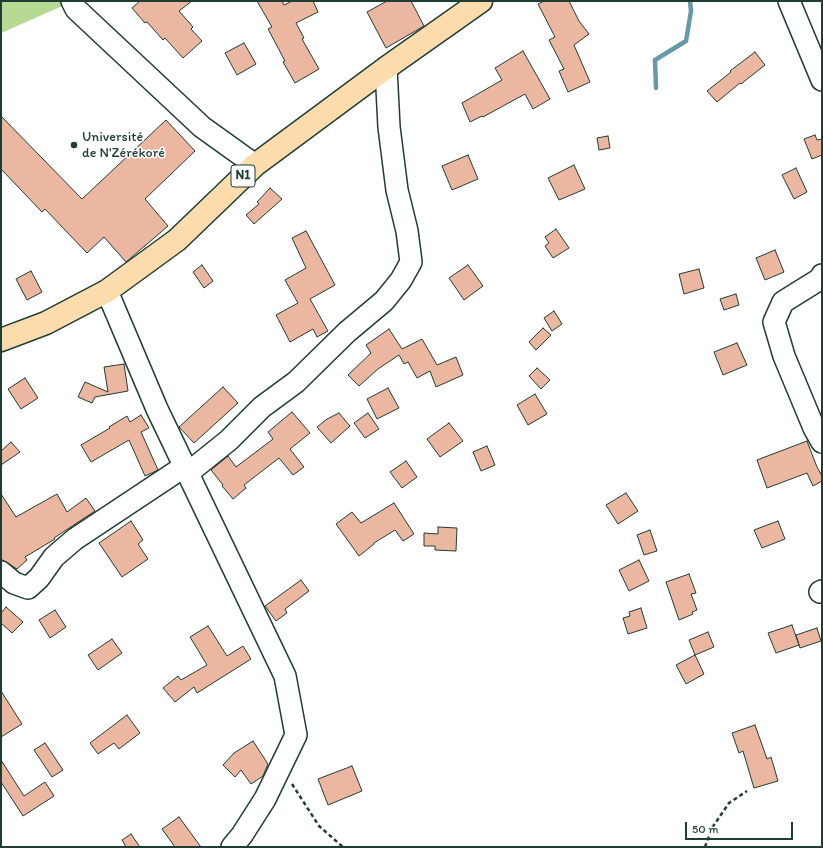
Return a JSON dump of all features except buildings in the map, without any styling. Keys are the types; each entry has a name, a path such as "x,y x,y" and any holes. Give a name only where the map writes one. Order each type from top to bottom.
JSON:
{"main road":[{"name":"N1","path":"1,340 46,323 107,291 177,240 256,165 386,68 481,1"}],"street":[{"path":"72,1 76,9 202,127 256,165"},
{"path":"795,3 822,80"},
{"path":"1,572 14,583 28,588 39,578 54,557 75,539 186,470 229,440 262,407 296,382 347,332 384,301 401,280 411,262 407,231 397,190 390,134 386,68"},
{"path":"822,275 820,279 783,302 774,322 784,356 814,428 822,442"},
{"path":"107,291 157,409 285,676 296,735 265,799 242,835 232,847"}],"path":[{"path":"281,766 319,826 343,847"},
{"path":"705,847 712,828 729,803 747,791"}],"green space":[{"path":"1,1 66,1 67,4 1,33"}],"waterway":[{"path":"656,88 655,60 686,41 691,11 690,1"}],"place":[{"name":"Université de N'Zérékoré","path":"74,145"}]}
